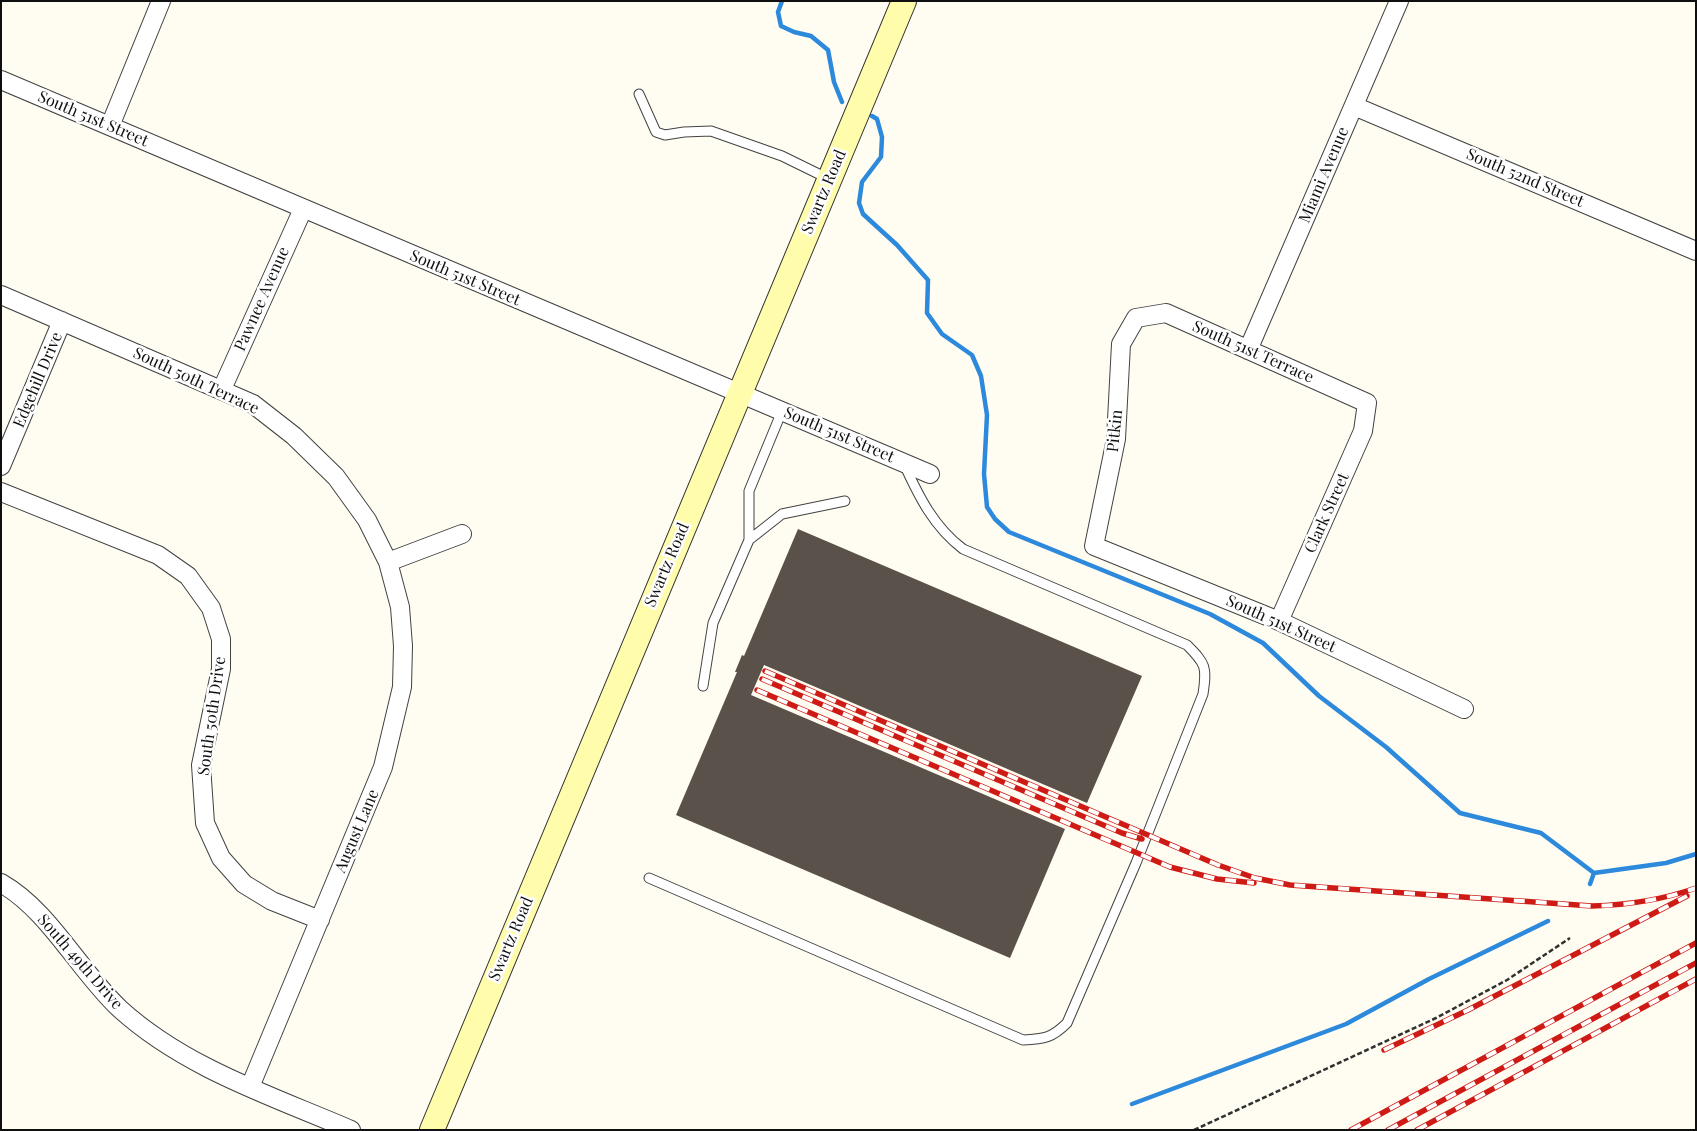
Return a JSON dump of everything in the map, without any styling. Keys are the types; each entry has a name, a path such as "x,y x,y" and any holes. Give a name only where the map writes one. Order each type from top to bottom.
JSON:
{"street":[{"path":"110,126 161,1"},
{"name":"Swartz Road","path":"432,1130 904,1"},
{"name":"Miami Avenue","path":"1248,350 1399,1"},
{"name":"South 51st Street","path":"1,80 930,474"},
{"name":"South 52nd Street","path":"1354,106 1696,251"},
{"name":"Pawnee Avenue","path":"222,389 303,209"},
{"name":"South 50th Terrace","path":"1,295 253,404 294,436 336,477 368,520 388,562"},
{"name":"South 51st Terrace","path":"1136,318 1166,313 1367,403"},
{"name":"Pitkin","path":"1094,546 1116,439 1121,344 1136,318"},
{"name":"Edgehill Drive","path":"1,466 62,321"},
{"name":"Clark Street","path":"1279,621 1363,431 1367,403"},
{"name":"South 50th Drive","path":"1,492 158,555 188,576 212,608 221,639 221,669 201,765 204,823 221,858 244,884 272,901 320,920"},
{"path":"388,562 462,534"},
{"name":"South 51st Street","path":"1094,546 1279,621 1464,709"},
{"name":"August Lane","path":"250,1087 383,767 402,686 403,646 400,607 388,562"},
{"name":"South 49th Drive","path":"1,883 10,888 48,923 76,960 120,1009 161,1041 205,1068 351,1130"}],"lane":[{"path":"639,94 656,132 666,135 711,131 782,156 829,179"},
{"path":"703,686 713,623 749,540 749,491 782,411"},
{"path":"649,878 1024,1040 1041,1040 1055,1034 1067,1023 1136,863 1203,694 1206,676 1202,660 1187,645 963,549 951,540 937,524 921,500 902,462"},
{"path":"749,540 782,514 845,501"}],"path":[{"path":"1194,1130 1436,1018 1507,980 1570,938"}],"building":[{"path":"798,529 1142,676 1087,803 764,665 751,695 1065,829 1010,958 676,815 737,672 735,672 742,655 744,656"}],"waterway":[{"path":"782,1 778,12 781,26 794,32 811,36 828,50 834,82 842,102"},
{"path":"872,116 877,119 882,137 881,157 862,182 859,203 863,214 897,245 928,280 927,313 942,334 972,355 981,376 987,415 984,474 987,507 995,519 1009,532 1210,614 1263,643 1319,696 1386,747 1460,813 1541,833 1594,873 1666,863 1696,854"},
{"path":"1590,884 1594,873"},
{"path":"1132,1104 1346,1024 1429,979 1548,921"}],"railway":[{"path":"765,671 1218,865 1255,878 1290,885 1592,906 1644,901 1696,888"},
{"path":"762,679 1122,833 1142,839"},
{"path":"757,690 1170,867 1217,879 1254,883"},
{"path":"1384,1050 1468,1010 1687,896"},
{"path":"1351,1130 1696,943"},
{"path":"1388,1130 1696,963"},
{"path":"1417,1130 1696,979"}]}
